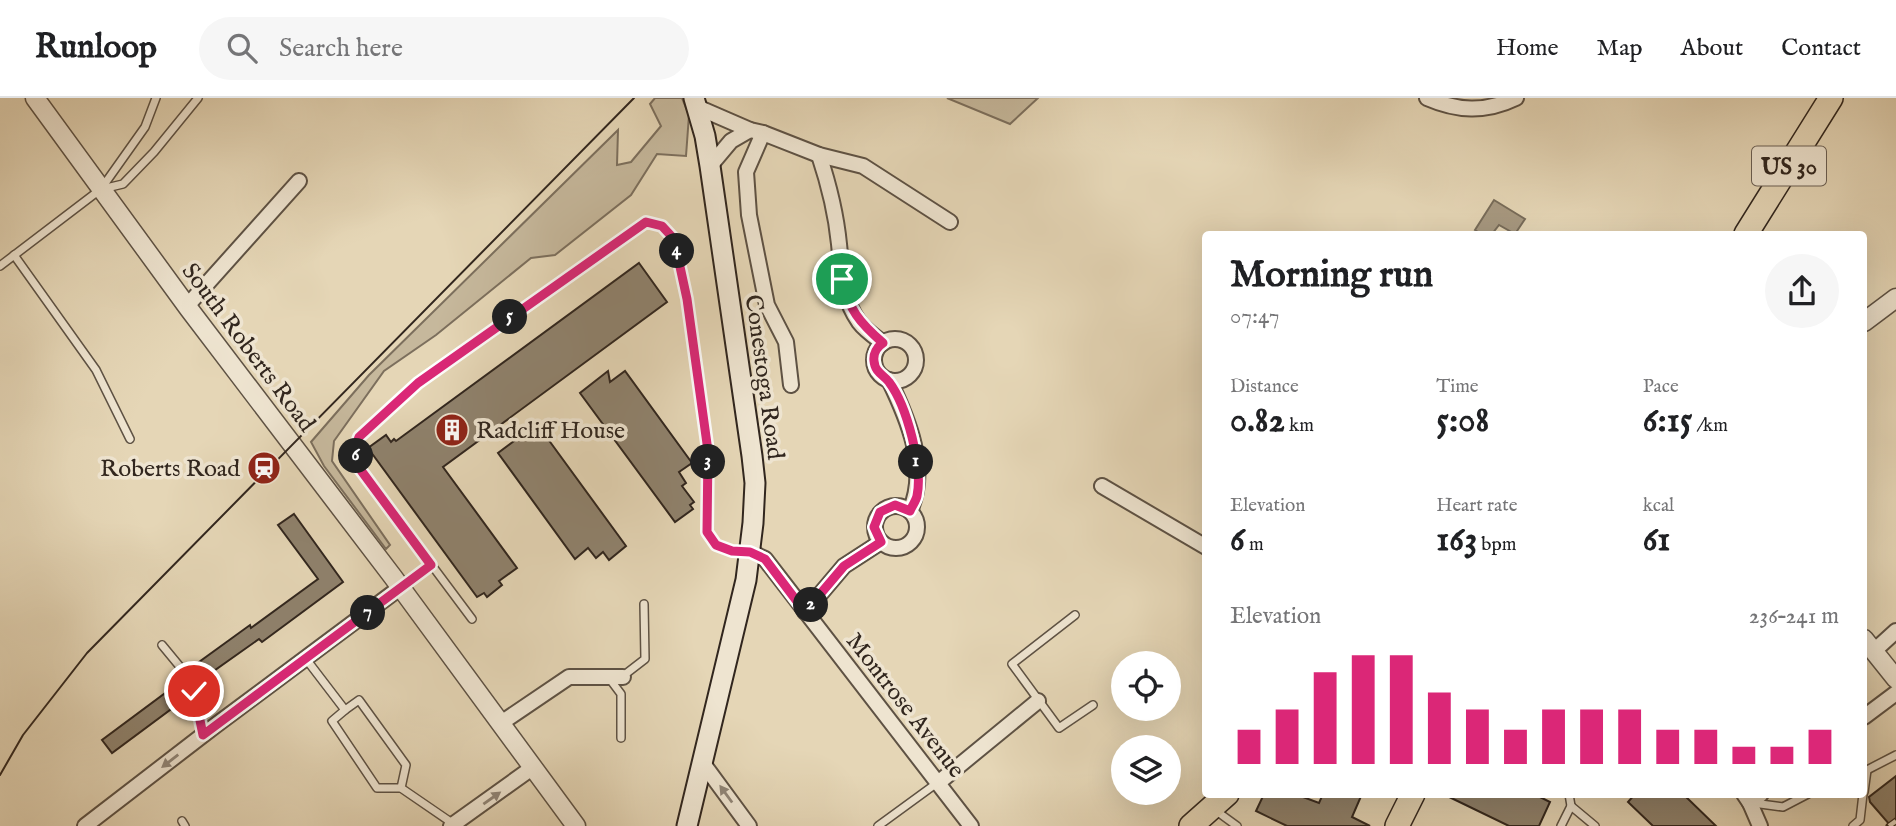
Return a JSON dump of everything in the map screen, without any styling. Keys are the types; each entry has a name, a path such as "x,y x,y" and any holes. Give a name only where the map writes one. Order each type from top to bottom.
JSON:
{"main road":[{"name":"US 30","path":"1748,231 1831,98"},
{"name":"Conestoga Road","path":"687,826 750,552 755,482 710,166 695,103"},
{"path":"1397,826 1411,798"},
{"path":"1191,826 1219,801"}],"street":[{"name":"South Roberts Road","path":"35,98 576,826"},
{"path":"1427,98 1463,109 1499,106 1516,98"},
{"path":"695,103 756,131 819,155 863,166 950,222"},
{"path":"710,166 731,141 756,131"},
{"path":"756,131 746,172 749,215 767,305 786,342 792,385"},
{"path":"819,155 831,188 847,300 860,323 883,343"},
{"path":"187,306 299,181"},
{"path":"1867,321 1896,298"},
{"path":"888,380 905,379 912,374 917,358 909,343 902,339 894,338 883,343 875,353 874,361 881,376 888,380 903,409 916,455 917,496 910,511"},
{"path":"1102,486 1202,545"},
{"path":"895,505 910,511 917,526 911,541 897,548 881,542 874,527 880,512 895,505"},
{"path":"805,612 844,566 881,542"},
{"name":"Montrose Avenue","path":"750,552 765,559 971,826"},
{"path":"85,826 401,587"},
{"path":"1896,631 1869,645 1896,679"},
{"path":"501,723 569,677 615,677"},
{"path":"1867,715 1896,693"},
{"path":"938,783 1038,701"},
{"path":"702,762 749,826"},
{"path":"454,825 532,768"},
{"path":"1752,798 1760,826"}],"lane":[{"path":"0,266 101,189 145,127 156,98"},
{"path":"101,189 123,184 154,152 198,98"},
{"path":"472,619 357,465 354,450 359,437 418,383 646,222 662,226 674,239 687,299 708,451 707,532 716,545 732,551 750,552"},
{"path":"15,255 96,370 130,439"},
{"path":"401,587 431,565"},
{"path":"621,738 621,694 615,677 645,659 643,604"},
{"path":"1075,615 1012,664 1059,728 1093,705"},
{"path":"162,645 181,668 194,691 203,735"},
{"path":"306,659 345,710"},
{"path":"401,788 406,765 359,701 332,722 377,788 401,788 454,825"},
{"path":"1867,770 1896,755"},
{"path":"878,826 938,783"},
{"path":"1561,826 1571,806 1570,798"},
{"path":"1755,798 1783,807 1800,798"},
{"path":"1853,826 1860,820 1863,798"},
{"path":"1219,801 1237,826"},
{"path":"1571,806 1595,826"}],"shaded area":[{"path":"655,98 682,98 689,115 686,156 657,154 631,195 555,255 531,258 436,335 384,371 334,441 332,461 390,545 386,549 324,466 311,442 369,375 618,130 617,165 631,162 661,126 650,104"},
{"path":"947,98 1038,98 1010,124"},
{"path":"1494,200 1525,219 1517,231 1510,231 1499,225 1494,231 1475,230"}],"building":[{"path":"639,263 667,302 443,467 517,568 499,581 502,585 487,597 484,593 477,597 368,448 386,435 391,442 394,439 396,441"},
{"path":"608,371 610,382 625,371 692,463 679,472 686,483 682,486 694,502 690,505 693,509 675,522 580,393"},
{"path":"537,424 626,546 609,560 603,552 596,558 588,548 575,559 498,453"},
{"path":"294,514 343,582 262,642 259,639 208,675 199,662 318,579 278,525"},
{"path":"168,691 178,704 112,753 102,740"},
{"path":"1896,776 1896,819 1889,824 1870,802 1869,797"},
{"path":"1262,798 1306,798 1319,803 1321,798 1360,798 1352,817 1370,826 1287,826 1256,811"},
{"path":"1451,798 1542,798 1550,802 1539,826 1509,826"},
{"path":"1632,798 1687,798 1716,826 1653,826 1628,802"}],"tram line":[{"path":"0,775 23,735 87,653 634,98"}],"railway":[{"path":"1889,826 1896,821"}],"place":[{"name":"Radcliff House","path":"452,430"},
{"name":"Roberts Road","path":"264,468"}],"route":[{"path":"194,691 203,735 431,565 357,465 354,450 359,437 418,383 646,222 662,226 674,239 687,299 708,451 707,532 716,545 732,551 750,552 765,559 805,612 844,566 881,542 874,527 880,512 895,505 910,511 917,496 916,455 903,409 888,380 876,369 874,361 879,345 883,343 860,323 847,300 842,279"}]}
